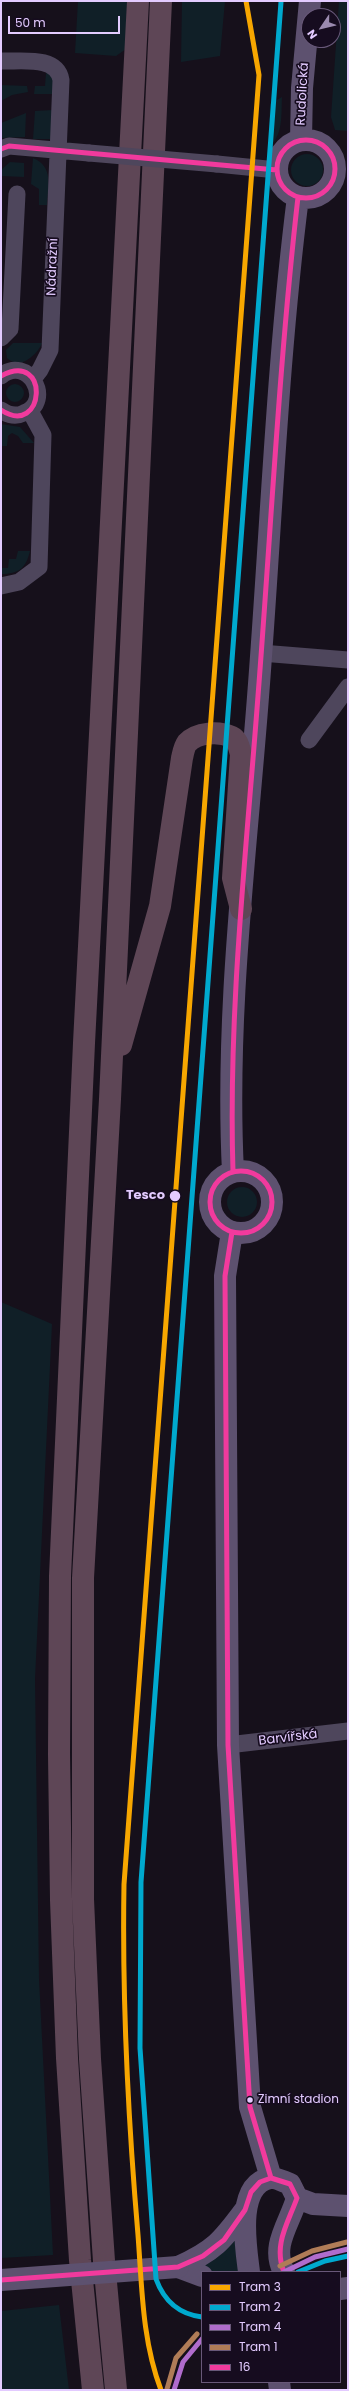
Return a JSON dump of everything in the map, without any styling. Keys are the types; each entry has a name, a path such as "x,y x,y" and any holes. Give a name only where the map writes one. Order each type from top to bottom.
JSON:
{"highway":[{"path":"93,2390 81,2268 70,2097 60,1900 60,1576 84,1043 138,1"},
{"path":"116,2390 104,2260 90,2059 83,1899 81,1756 83,1578 110,1099 161,1"},
{"path":"110,1099 121,1046 160,906 182,758 186,744 196,737 210,733 233,737 239,744 241,754 233,878 241,909"}],"street":[{"name":"Rudolická","path":"301,140 302,88 310,1"},
{"name":"Nádražní","path":"1,61 44,63 53,66 60,73 59,151 50,350 40,370 33,379"},
{"name":"Rudolická","path":"277,170 281,154 293,143 301,140 319,142 340,158 336,173 327,191"},
{"path":"1,149 9,146 277,170 283,187 298,197 308,198 318,196 327,191 348,188"},
{"path":"1,338 10,329 16,194"},
{"path":"233,1172 231,1127 236,978 262,653 286,319 298,197"},
{"path":"1,376 9,372 17,371 30,375 37,386 38,395 30,411 13,415 1,410"},
{"path":"1,586 19,582 39,567 43,435 30,411"},
{"path":"262,653 348,660"},
{"path":"310,740 348,687"},
{"path":"242,1171 260,1177 268,1187 272,1201 267,1220 260,1227 252,1232 232,1232 216,1220 210,1202 217,1183 233,1172 242,1171"},
{"path":"232,1232 225,1276 228,1745 250,2107 271,2178"},
{"name":"Barvířská","path":"228,1745 348,1731"},
{"path":"1,2280 178,2266 203,2256 224,2240 245,2210 251,2192 260,2182 271,2178 290,2184 297,2198 313,2204 348,2206"},
{"path":"283,2270 279,2247 281,2235 291,2218 297,2198"},
{"path":"245,2210 248,2271"},
{"path":"178,2266 201,2276"}],"shaded area":[{"path":"78,1 127,1 126,49 116,56 75,53"},
{"path":"182,1 225,1 220,56 181,62"},
{"path":"339,1 348,1 348,131 335,130 331,117 336,48 341,48 341,8 339,8"},
{"path":"46,73 52,75 54,81 53,94 34,94 35,86 45,86"},
{"path":"1,85 27,86 28,92 12,95 1,101"},
{"path":"282,97 281,124 277,137 268,147 270,104"},
{"path":"53,110 51,139 33,139 35,111"},
{"path":"26,113 25,137 1,138 1,123"},
{"path":"304,154 310,154 320,161 323,170 322,176 316,183 310,186 304,186 294,179 291,173 291,167 298,157"},
{"path":"33,158 44,166 47,172 49,184 47,205 39,205 39,189 31,184"},
{"path":"10,162 24,163 24,177 1,176 1,170"},
{"path":"13,343 42,343 32,357 24,362 16,363 7,358 6,350"},
{"path":"15,384 21,387 24,393 21,399 15,402 9,399 6,393 9,387"},
{"path":"1,424 20,427 34,443 23,443 18,436 12,433 8,436 7,446 1,446"},
{"path":"18,551 30,551 24,566 13,573 1,574 1,568 8,568 9,559 16,559"},
{"path":"242,1187 253,1191 257,1202 253,1213 242,1217 231,1213 227,1202 231,1191"},
{"path":"1,1302 52,1324 35,1679 39,1979 53,2255 1,2258"},
{"path":"235,2240 239,2271 212,2271 201,2267"},
{"path":"59,2305 69,2390 1,2390 1,2311"}],"tram line":[{"name":"3","path":"161,2390 146,2333 134,2191 125,2016 124,1884 259,75 246,1"},
{"name":"2","path":"201,2317 186,2313 173,2305 163,2294 156,2279 140,2048 141,1882 281,2"},
{"name":"1","path":"280,2266 312,2251 347,2242"},
{"name":"4","path":"286,2271 315,2257 348,2249"},
{"name":"2","path":"300,2271 325,2261 348,2256"},
{"name":"1","path":"167,2389 176,2358 197,2334"},
{"name":"4","path":"174,2390 183,2362 201,2340"}],"transit line":[{"name":"16","path":"300,140 312,140 327,148 335,163 335,169 335,175 327,190 312,198 300,198 285,190 277,175 277,163 285,148 300,140"},
{"name":"16","path":"1,149 9,146 277,170"},
{"name":"16","path":"233,1172 233,1053 239,934 258,696 280,384 298,197"},
{"name":"16","path":"1,376 17,371 28,374 35,383 36,394 34,405 27,413 16,416 1,410"},
{"name":"16","path":"241,1171 253,1173 263,1180 270,1190 272,1202 270,1214 263,1224 253,1231 241,1233 229,1231 219,1224 212,1214 210,1202 212,1190 219,1180 229,1173 241,1171"},
{"name":"16","path":"232,1232 225,1276 228,1745 250,2107 271,2178"},
{"name":"16","path":"1,2280 178,2267 203,2256 224,2240 245,2210 251,2192 260,2182 271,2178 290,2184 297,2198 286,2225 281,2243 280,2253 284,2271"}],"place":[{"name":"Tesco","path":"175,1196"},
{"name":"Zimní stadion","path":"250,2100"}]}
